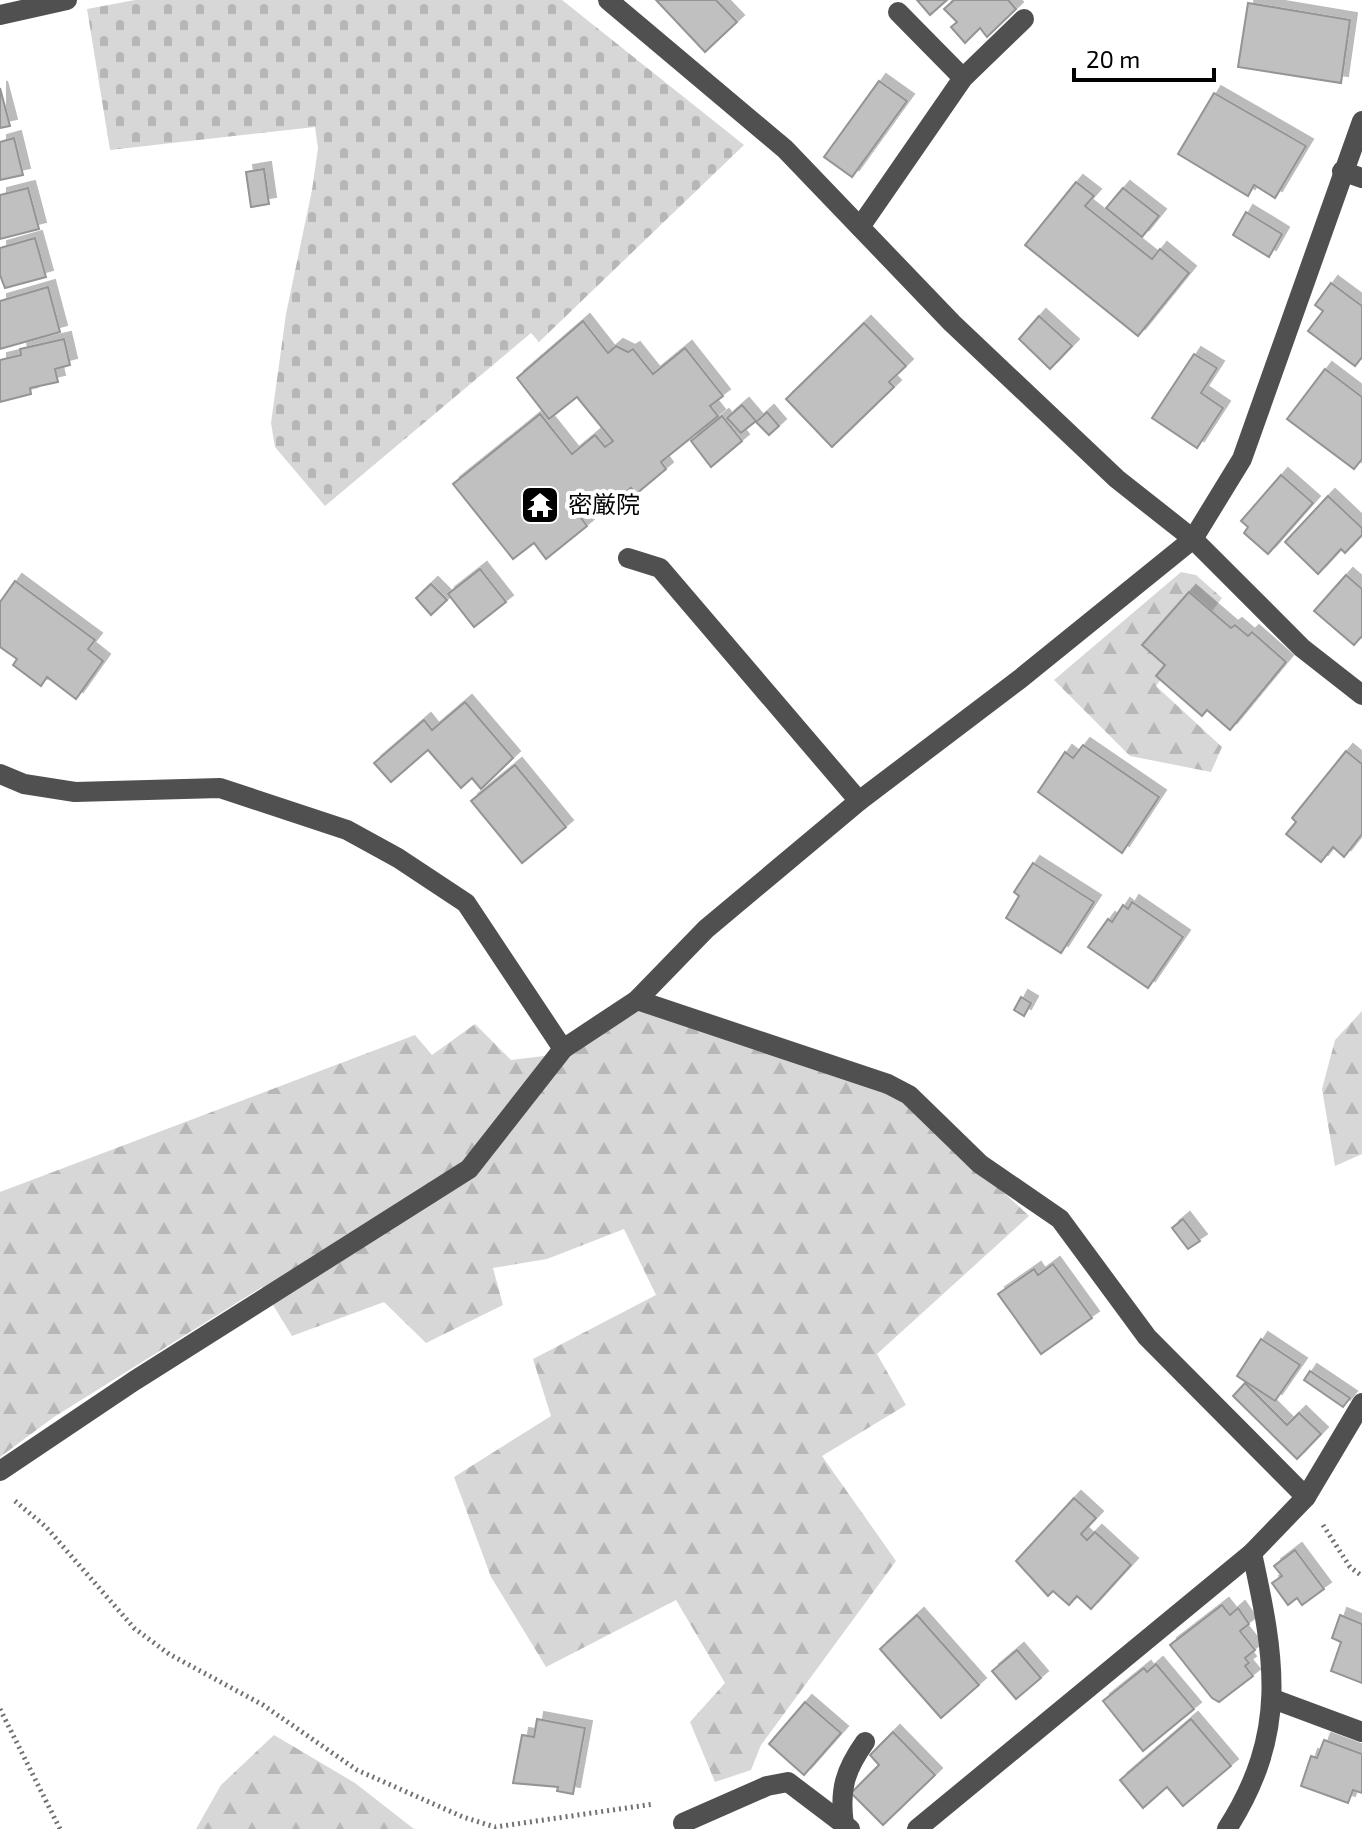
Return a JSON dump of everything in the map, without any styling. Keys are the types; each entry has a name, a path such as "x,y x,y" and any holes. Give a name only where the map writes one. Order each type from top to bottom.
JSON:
{"street":[{"path":"0,15 67,0"},
{"path":"620,3 785,149 952,323 1117,479 1193,539 1302,648 1362,695"},
{"path":"898,12 963,78"},
{"path":"860,227 963,78 1024,19"},
{"path":"0,1471 134,1381 469,1169 563,1049 637,1000 706,929 859,801 1020,679 1193,539 1242,459 1362,121"},
{"path":"1342,171 1362,178"},
{"path":"628,558 660,568 859,801"},
{"path":"0,774 24,784 75,792 220,788 347,830 398,858 466,903 563,1049"},
{"path":"637,1000 888,1084 909,1095 980,1164 1060,1219 1147,1337 1306,1497"},
{"path":"917,1829 1252,1553 1306,1497 1362,1403"},
{"path":"1227,1829 1257,1774 1273,1699 1272,1650 1252,1553"},
{"path":"1273,1699 1362,1732"},
{"path":"847,1826 840,1798 847,1768 865,1742"},
{"path":"683,1823 767,1786 788,1782 847,1826"}],"path":[{"path":"1306,1497 1350,1567 1362,1576"},
{"path":"11,1499 46,1527 134,1628 169,1654 263,1705 357,1770 463,1817 495,1827 659,1803"},
{"path":"0,1709 60,1829"}],"green space":[{"path":"135,0 562,0 744,145 539,342 531,333 325,506 275,447 271,423 286,314 312,190 318,148 315,127 110,150 87,9"},
{"path":"1181,572 1196,575 1222,598 1156,686 1222,747 1211,772 1130,756 1054,680"},
{"path":"638,1007 888,1084 1029,1216 877,1354 906,1405 822,1456 896,1561 761,1745 751,1770 715,1782 690,1722 725,1683 676,1600 546,1667 491,1577 454,1477 551,1416 533,1359 656,1295 624,1229 547,1259 493,1268 503,1305 426,1343 384,1302 292,1336 262,1287 54,1417 0,1457 0,1192 415,1035 432,1055 475,1024 511,1060 569,1053"},
{"path":"1362,1011 1362,1154 1335,1166 1322,1089 1335,1040"},
{"path":"274,1735 355,1783 414,1829 196,1829 221,1785"}],"building":[{"path":"656,0 716,0 737,22 705,52"},
{"path":"917,0 947,0 930,15"},
{"path":"954,0 1008,0 1016,9 987,37 980,28 965,43 951,27 957,22 944,9"},
{"path":"1248,3 1350,20 1341,83 1238,67"},
{"path":"879,81 907,101 852,177 824,157"},
{"path":"0,88 10,126 0,128"},
{"path":"1214,93 1306,146 1275,198 1254,185 1248,196 1178,154"},
{"path":"14,138 23,175 0,180 0,142"},
{"path":"264,169 269,204 251,207 246,172"},
{"path":"1076,182 1094,196 1085,206 1152,259 1160,249 1189,273 1138,336 1025,245"},
{"path":"28,188 39,229 0,239 0,195"},
{"path":"1123,188 1159,216 1142,237 1106,208"},
{"path":"1246,212 1282,234 1269,257 1233,235"},
{"path":"35,238 46,277 5,288 0,275 0,248"},
{"path":"1331,283 1362,306 1362,357 1355,366 1308,331 1323,311 1315,305"},
{"path":"48,287 60,332 0,349 0,301"},
{"path":"1039,316 1072,346 1050,369 1019,339"},
{"path":"583,321 608,353 616,346 628,352 633,349 653,374 685,348 723,396 710,406 718,416 661,462 666,469 636,494 631,488 608,506 605,502 598,508 591,499 576,511 587,526 546,559 534,543 513,559 453,484 540,414 572,454 595,435 605,447 613,441 577,397 549,419 517,378"},
{"path":"864,323 906,366 889,382 894,387 832,447 786,399"},
{"path":"64,339 70,365 55,369 58,382 30,388 31,394 0,402 0,360 21,355 20,349"},
{"path":"1194,354 1217,368 1201,393 1223,408 1197,448 1152,418"},
{"path":"1325,369 1362,397 1362,459 1354,469 1287,419"},
{"path":"742,405 756,421 741,433 727,418"},
{"path":"767,412 779,426 769,435 756,422"},
{"path":"722,416 742,441 711,467 691,441"},
{"path":"1281,475 1313,503 1268,554 1244,533 1248,527 1241,521"},
{"path":"1328,496 1362,528 1362,535 1345,553 1341,549 1318,574 1285,542"},
{"path":"480,569 506,602 474,627 448,594"},
{"path":"1346,575 1362,589 1362,636 1354,645 1314,611"},
{"path":"15,581 95,640 88,649 103,661 76,699 47,677 41,686 13,665 17,659 0,647 0,602"},
{"path":"431,584 447,600 431,615 416,598"},
{"path":"1189,592 1231,628 1235,625 1248,636 1252,632 1286,662 1230,730 1207,710 1202,716 1156,676 1165,665 1142,645"},
{"path":"465,702 513,758 481,789 472,778 461,788 428,750 391,782 374,763 424,720 432,730"},
{"path":"1083,745 1159,797 1122,853 1038,792 1065,752 1073,758"},
{"path":"1346,751 1362,764 1362,834 1344,857 1333,847 1321,862 1286,834 1296,822 1292,818"},
{"path":"515,765 566,827 522,863 471,801"},
{"path":"1033,863 1094,902 1061,953 1006,918 1019,896 1014,892"},
{"path":"1132,902 1183,937 1148,988 1088,947 1108,919 1112,922 1123,905 1128,909"},
{"path":"1021,997 1031,1003 1024,1016 1014,1010"},
{"path":"1183,1219 1200,1241 1188,1249 1172,1228"},
{"path":"1053,1264 1092,1318 1041,1354 998,1294 1034,1269 1038,1275"},
{"path":"1261,1339 1300,1365 1275,1401 1237,1376"},
{"path":"1310,1371 1350,1398 1343,1407 1304,1380"},
{"path":"1245,1383 1287,1425 1299,1413 1321,1434 1297,1459 1233,1396"},
{"path":"1074,1498 1096,1518 1081,1534 1087,1540 1095,1532 1131,1565 1091,1609 1077,1596 1069,1605 1053,1591 1048,1596 1016,1561"},
{"path":"1295,1550 1324,1589 1302,1605 1297,1598 1288,1605 1272,1583 1282,1576 1274,1566"},
{"path":"1222,1605 1230,1615 1238,1608 1249,1624 1240,1631 1255,1650 1245,1658 1249,1663 1245,1666 1253,1676 1219,1702 1212,1698 1170,1645"},
{"path":"917,1615 979,1685 941,1718 880,1649"},
{"path":"1340,1615 1362,1624 1362,1683 1331,1671 1341,1642 1332,1638"},
{"path":"1017,1650 1041,1678 1016,1699 992,1671"},
{"path":"1156,1664 1194,1709 1143,1751 1103,1701 1144,1668 1147,1672"},
{"path":"805,1702 841,1733 804,1775 769,1744"},
{"path":"537,1719 585,1728 573,1794 557,1791 558,1787 513,1783 522,1735 534,1737"},
{"path":"1191,1719 1231,1766 1183,1806 1167,1787 1143,1808 1120,1780"},
{"path":"893,1732 935,1775 883,1825 851,1793 879,1765 870,1755"},
{"path":"1324,1740 1362,1754 1362,1793 1353,1790 1348,1803 1301,1786 1311,1756 1317,1758"}],"place":[{"name":"密厳院","path":"540,505"}]}
